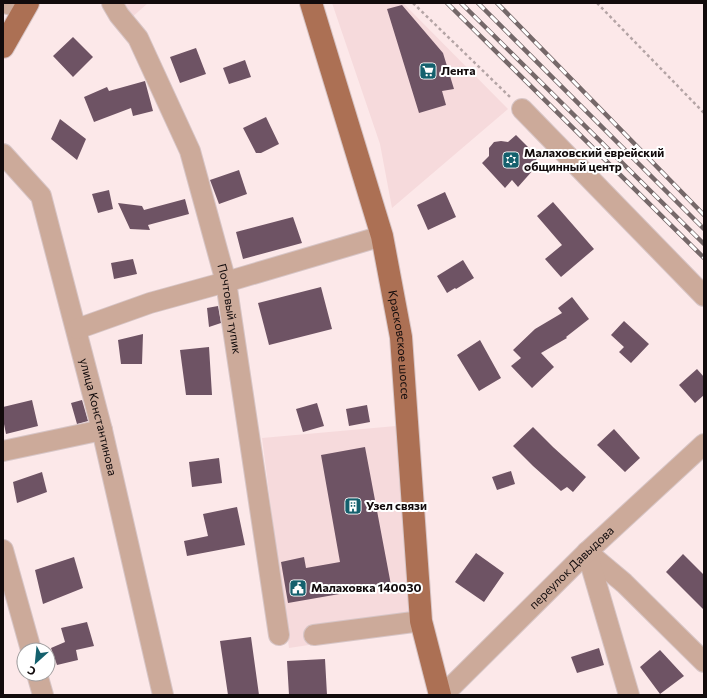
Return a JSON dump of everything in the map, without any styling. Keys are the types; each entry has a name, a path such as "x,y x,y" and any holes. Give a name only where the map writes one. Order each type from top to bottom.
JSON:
{"main road":[{"name":"Красковское шоссе","path":"311,3 382,236 401,337 421,621 442,695"},
{"path":"3,47 27,6"}],"street":[{"path":"4,3 27,6"},
{"name":"Почтовый тупик","path":"112,3 119,15 138,38 190,151 226,282 280,635"},
{"path":"522,109 704,296"},
{"name":"улица Константинова","path":"3,154 41,196 102,430 163,695"},
{"path":"76,329 150,303 382,236"},
{"path":"3,451 102,430"},
{"name":"переулок Давыдова","path":"442,695 587,552 704,444"},
{"path":"3,550 29,642"},
{"path":"587,552 624,583 704,662"},
{"path":"587,552 630,695"},
{"path":"314,635 421,621"},
{"path":"39,682 43,695"}],"path":[{"path":"413,3 522,109"},
{"path":"597,3 704,113"}],"shaded area":[{"path":"116,3 148,3 130,19"},
{"path":"332,3 403,3 508,109 392,208 380,144"},
{"path":"396,426 413,629 289,648 262,438"}],"building":[{"name":"Лента","path":"402,5 443,53 454,89 442,91 446,105 419,113 387,9"},
{"path":"73,37 93,57 73,77 53,56"},
{"path":"196,48 206,74 180,83 170,57"},
{"path":"245,60 251,77 229,84 223,68"},
{"path":"145,81 153,111 133,116 131,108 94,122 84,97 107,87 109,91"},
{"path":"266,117 279,144 261,153 256,153 243,128"},
{"path":"60,119 86,139 77,160 51,139"},
{"name":"Малаховский еврейский общинный центр","path":"516,135 538,157 532,166 534,169 518,187 512,180 505,188 482,163 489,156 489,148 494,142 508,142"},
{"path":"239,170 247,194 219,204 210,180"},
{"path":"109,190 113,209 98,213 92,194"},
{"path":"445,192 456,217 428,230 417,205"},
{"path":"185,199 189,214 148,225 150,230 130,229 118,203 142,206 144,210"},
{"path":"553,202 594,249 561,277 545,259 562,245 537,216"},
{"path":"293,217 302,243 243,259 236,232"},
{"path":"133,259 137,274 114,279 111,263"},
{"path":"463,260 474,278 447,293 437,276"},
{"path":"321,287 332,329 269,345 258,303"},
{"path":"572,297 589,319 566,337 567,338 541,353 554,367 532,388 511,366 521,358 513,350 535,329 562,313 558,308"},
{"path":"218,306 221,323 209,327 207,308"},
{"path":"624,321 649,344 631,363 619,352 624,347 611,335"},
{"path":"143,334 142,364 121,364 118,340"},
{"path":"480,340 501,378 479,391 457,355"},
{"path":"209,347 212,395 186,395 180,350"},
{"path":"697,369 704,377 704,395 695,403 679,385"},
{"path":"32,400 38,426 6,434 3,419 3,407"},
{"path":"82,400 88,421 77,424 71,403"},
{"path":"317,403 324,426 303,432 296,409"},
{"path":"367,405 370,422 349,426 346,409"},
{"path":"533,427 586,477 573,492 567,487 561,491 513,446"},
{"path":"614,429 640,458 625,472 597,445"},
{"name":"Узел связи","path":"365,447 391,585 288,603 281,562 304,557 306,568 340,562 321,455"},
{"path":"219,458 222,483 192,487 189,462"},
{"path":"511,471 515,484 497,490 492,477"},
{"path":"42,472 47,492 17,503 13,482"},
{"path":"237,507 245,545 187,556 184,541 208,536 203,514"},
{"path":"476,553 504,573 484,602 455,582"},
{"path":"683,554 704,575 704,610 666,572"},
{"path":"74,557 83,588 43,604 35,570"},
{"path":"87,622 94,646 76,650 78,660 57,665 56,646 65,642 61,628"},
{"path":"251,637 259,695 228,695 220,641"},
{"path":"599,648 604,665 577,673 571,657"},
{"path":"660,650 684,676 660,694 640,667"},
{"path":"325,659 327,695 289,695 287,661"}],"railway":[{"path":"447,3 704,258"},
{"path":"461,3 704,244"},
{"path":"478,3 704,229"},
{"path":"497,3 704,215"}],"place":[{"name":"Лента","path":"428,71"},
{"name":"Малаховский еврейский общинный центр","path":"511,160"},
{"name":"Узел связи","path":"353,506"},
{"name":"Малаховка 140030","path":"298,588"}]}
